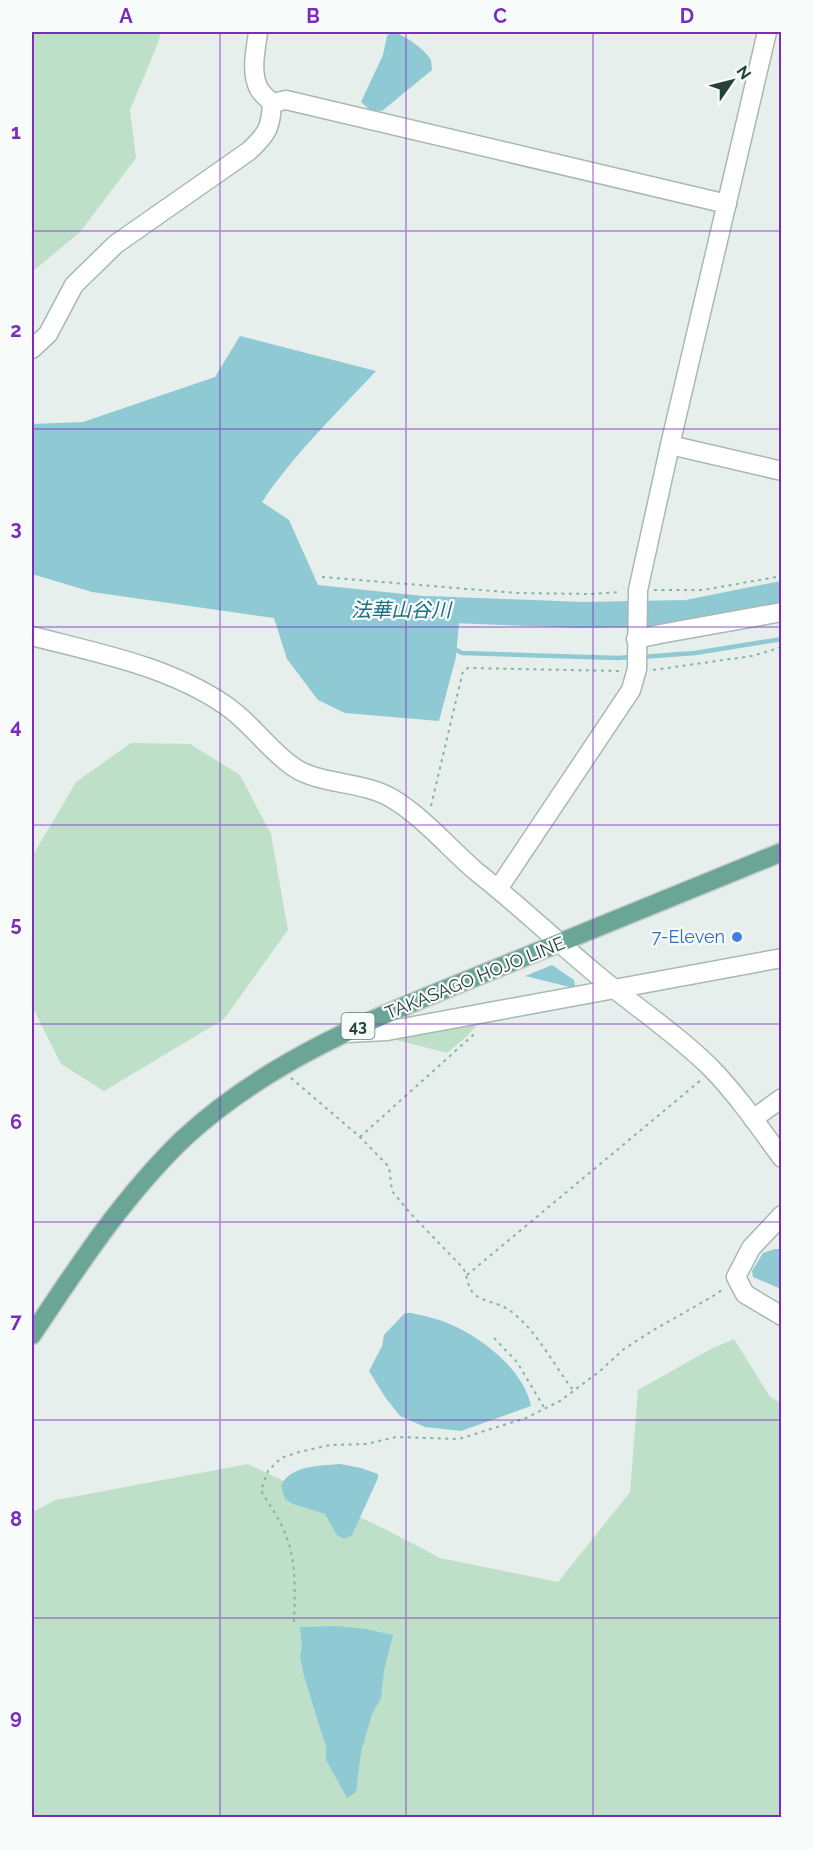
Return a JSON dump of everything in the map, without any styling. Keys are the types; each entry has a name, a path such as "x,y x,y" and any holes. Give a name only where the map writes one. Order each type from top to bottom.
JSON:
{"main road":[{"name":"TAKASAGO HOJO LINE","path":"32,1335 107,1224 141,1183 184,1138 242,1092 342,1033 782,852"}],"street":[{"path":"32,349 48,334 74,285 116,244 249,151 266,135 272,116 272,103 259,88 256,76 258,32"},
{"path":"498,889 631,690 636,671 638,590 767,32"},
{"path":"272,103 286,100 727,204"},
{"path":"670,445 782,471"},
{"path":"636,645 660,634 782,612"},
{"path":"32,636 147,667 201,690 227,706 282,758 297,769 315,776 361,786 392,798 560,943 713,1070 782,1158"},
{"path":"342,1033 387,1031 782,958"},
{"path":"753,1119 782,1098"},
{"path":"782,1215 751,1248 736,1276 745,1294 782,1316"}],"path":[{"path":"322,577 517,593 591,594 638,590 703,590 782,576"},
{"path":"427,826 463,671 468,668 636,671 752,656 782,647"},
{"path":"360,1137 472,1036 489,1012"},
{"path":"280,1069 360,1137 389,1167 392,1191 463,1268 473,1293 505,1308 525,1323 574,1391"},
{"path":"467,1275 713,1070"},
{"path":"294,1622 295,1581 291,1547 282,1524 261,1490 268,1471 281,1458 330,1445 367,1444 396,1437 459,1439 526,1418 574,1391 624,1349 715,1295 736,1276"},
{"path":"494,1338 518,1362 545,1409"}],"green space":[{"path":"32,32 161,32 130,110 136,158 80,232 32,272"},
{"path":"131,743 190,744 240,775 271,834 288,930 224,1019 104,1091 61,1064 32,1006 32,857 76,782"},
{"path":"481,1020 447,1053 385,1037"},
{"path":"734,1339 770,1397 781,1403 781,1817 32,1818 32,1512 56,1500 248,1464 387,1530 440,1558 558,1582 630,1492 638,1390 711,1349"}],"water":[{"path":"392,32 419,47 431,60 432,70 382,111 370,110 361,102 383,55 387,36"},
{"path":"240,336 376,371 302,451 262,502 289,520 318,585 461,600 456,657 439,721 345,713 318,700 287,659 274,618 92,592 32,574 32,424 83,422 215,377"},
{"path":"552,965 574,980 574,988 525,976"},
{"path":"781,1249 781,1289 753,1277 752,1271 763,1253"},
{"path":"405,1313 437,1319 477,1339 511,1369 527,1393 531,1406 461,1431 425,1427 400,1416 369,1371 382,1346 384,1335"},
{"path":"340,1464 378,1474 352,1535 344,1539 337,1535 325,1514 293,1504 285,1499 281,1485 286,1478 299,1470"},
{"path":"336,1626 393,1635 384,1671 381,1698 372,1714 361,1752 356,1792 347,1798 326,1760 326,1747 300,1656 302,1647 300,1627"}],"waterway":[{"name":"法華山谷川","path":"427,609 583,615 687,613 782,594"},
{"path":"641,657 695,653 782,639"},
{"path":"451,647 462,653 633,657"}],"place":[{"name":"7-Eleven","path":"737,937"}]}
